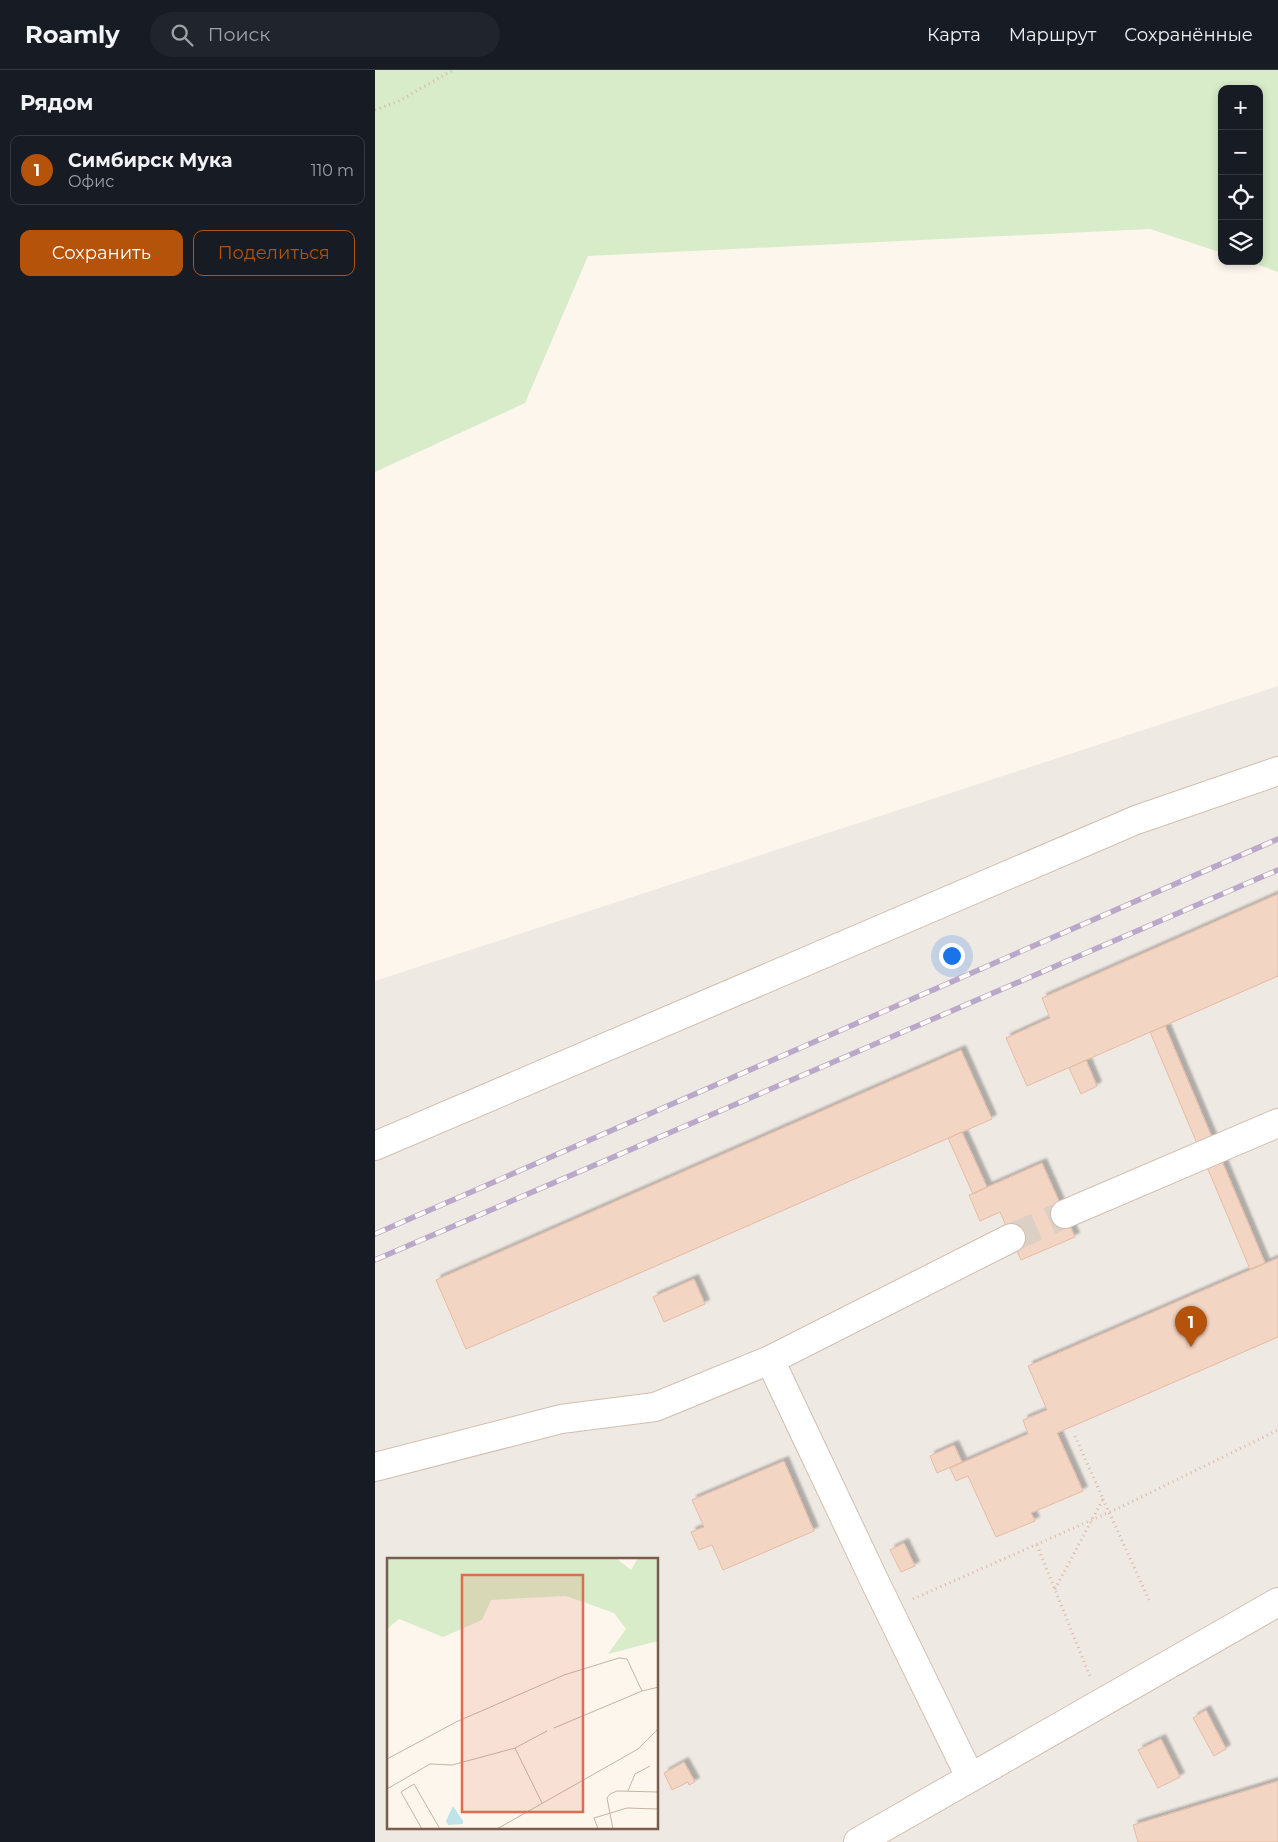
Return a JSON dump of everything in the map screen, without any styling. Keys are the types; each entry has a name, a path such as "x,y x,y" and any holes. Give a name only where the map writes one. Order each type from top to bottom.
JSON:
{"street":[{"path":"375,1146 1136,820 1278,770"},
{"path":"1065,1214 1278,1122"},
{"path":"375,1467 561,1420 655,1407 770,1360 1011,1238"},
{"path":"770,1360 888,1610 970,1777"},
{"path":"858,1842 1278,1602"}],"path":[{"path":"375,110 397,102 453,70"},
{"path":"888,1610 1092,1521 1278,1430"},
{"path":"1075,1436 1150,1602"},
{"path":"1055,1589 1103,1498"},
{"path":"1037,1545 1101,1703"}],"shaded area":[{"path":"1278,686 1278,1842 375,1842 375,981"}],"green space":[{"path":"375,70 1278,70 1278,272 1258,265 1263,265 1263,85 1218,85 1218,252 1150,229 588,256 525,403 375,472"}],"building":[{"path":"1278,894 1278,976 1027,1086 1006,1038 1050,1018 1042,998"},
{"path":"1165,1026 1265,1263 1250,1269 1150,1032"},
{"path":"961,1050 992,1119 466,1349 436,1280"},
{"path":"1086,1060 1097,1086 1081,1094 1069,1068"},
{"path":"962,1132 987,1187 973,1194 948,1138"},
{"path":"1042,1163 1075,1237 1021,1260 1000,1212 980,1221 969,1195"},
{"path":"1278,1258 1278,1337 1057,1433 1083,1491 1031,1513 1035,1521 996,1537 968,1476 956,1481 950,1468 1028,1434 1023,1420 1047,1410 1028,1366"},
{"path":"694,1279 705,1304 664,1322 653,1297"},
{"path":"954,1445 962,1462 937,1473 930,1456"},
{"path":"784,1461 814,1531 723,1570 712,1545 699,1550 691,1532 704,1527 692,1500"},
{"path":"904,1543 915,1566 901,1572 890,1550"},
{"path":"1206,1710 1226,1749 1214,1756 1193,1718"},
{"path":"1161,1739 1180,1777 1158,1788 1138,1750"},
{"path":"684,1762 695,1782 689,1785 688,1782 672,1790 664,1773"},
{"path":"1278,1781 1278,1842 1138,1842 1133,1825"}],"tunnel":[{"path":"1011,1238 1065,1214"}],"railway":[{"path":"375,1234 1278,839"},
{"path":"375,1260 1278,870"}],"place":[{"name":"Симбирск Мука","path":"1191,1347"}]}
